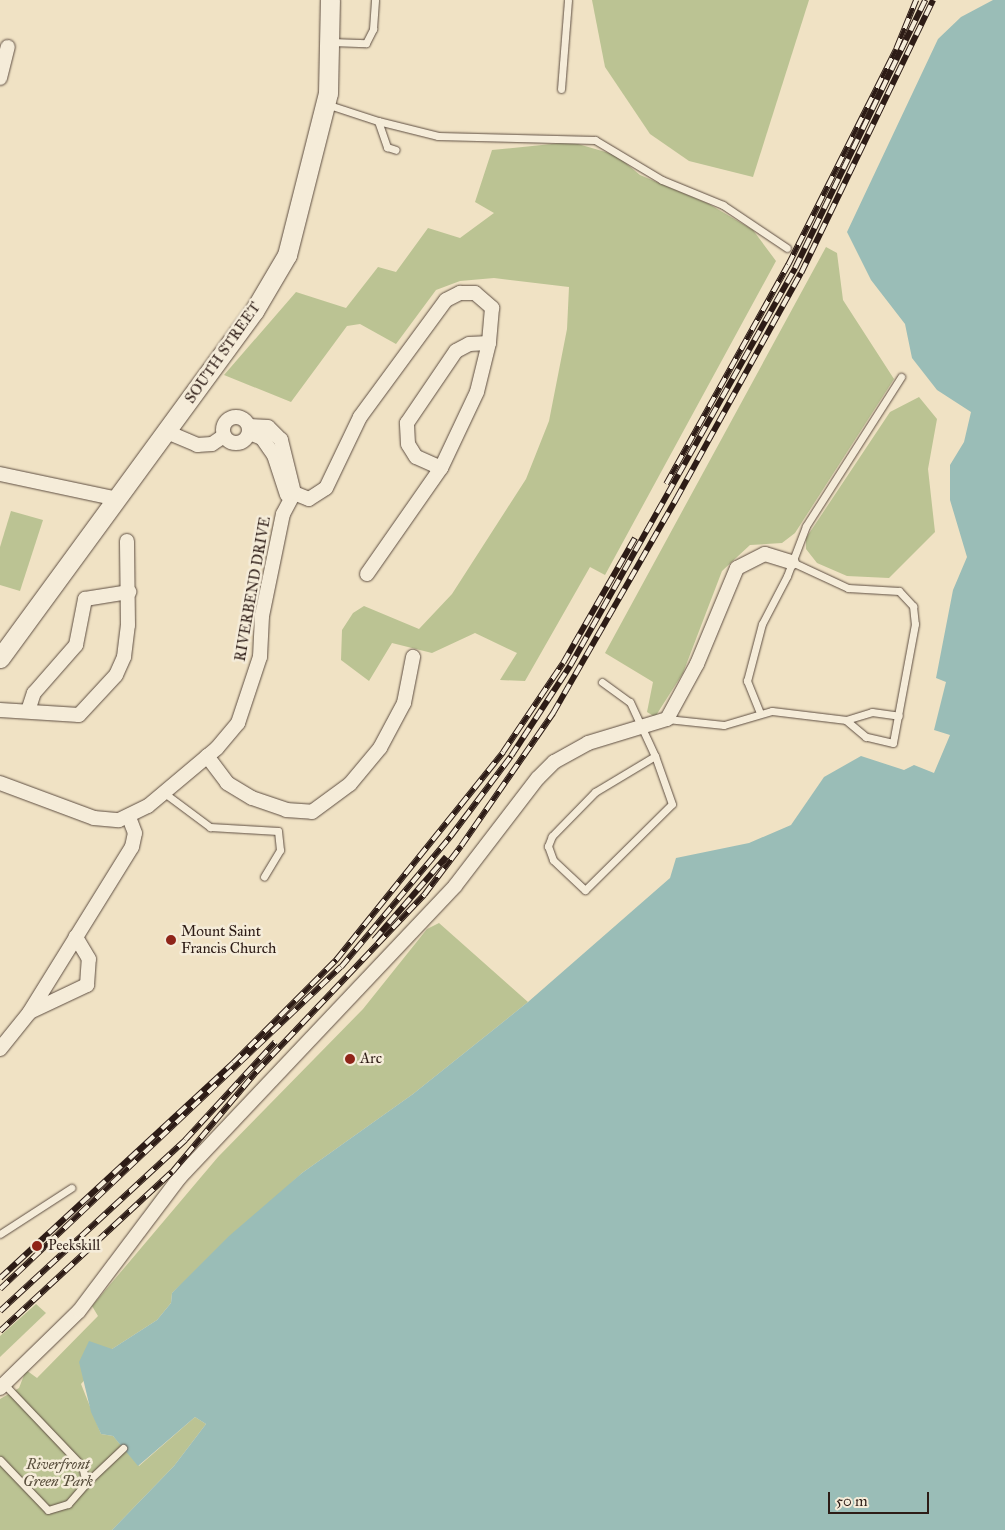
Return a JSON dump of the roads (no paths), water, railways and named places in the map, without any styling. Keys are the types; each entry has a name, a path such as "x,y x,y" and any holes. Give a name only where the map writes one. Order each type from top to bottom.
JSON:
{"street":[{"name":"SOUTH STREET","path":"0,658 118,500 254,311 287,255 326,104 330,42 330,0"},
{"path":"0,78 8,47"},
{"path":"292,497 309,499 326,488 360,417 446,300 468,292 487,302 492,314 489,343 477,392 441,468 367,574"},
{"path":"441,468 416,457 408,444 407,423 456,351 469,344 489,343"},
{"name":"RIVERBEND DRIVE","path":"129,817 207,756 244,708 260,657 262,616 292,497 274,455 262,438 249,430 243,418 233,418 224,426 224,436"},
{"path":"167,432 197,445 212,444 224,436 238,444 249,430"},
{"path":"0,474 118,500"},
{"path":"0,710 79,715 116,675 124,658 129,592 127,541"},
{"path":"2,1386 79,1311 180,1177 455,886 538,778 554,762 588,743 645,728 667,718 697,664 737,568 765,554 792,562"},
{"path":"28,711 34,693 76,645 85,599 129,592"},
{"path":"207,756 222,778 252,798 286,810 312,812 350,784 380,748 404,703 413,657"},
{"path":"0,783 94,818 129,817 135,833 132,847 30,1013 0,1049"},
{"path":"30,1013 87,985 90,959 76,937"}],"lane":[{"path":"330,42 366,43 373,28 376,0"},
{"path":"561,89 568,0"},
{"path":"326,104 378,121 438,136 595,140 662,180 723,205 787,248"},
{"path":"378,121 387,147 396,150"},
{"path":"760,713 747,681 762,624 792,562 806,526 901,377"},
{"path":"792,562 848,588 899,591 908,597 915,624 893,743 866,737 846,720"},
{"path":"602,682 630,702 645,728 655,756 672,804 584,890 553,860 548,846 552,836 595,792 655,756"},
{"path":"667,718 686,724 724,725 760,713 846,720 872,712 899,716"},
{"path":"163,792 210,828 278,831 280,850 264,877"},
{"path":"0,1234 71,1188"},
{"path":"2,1386 82,1466 86,1483"},
{"path":"0,1460 48,1510 68,1504 86,1483 123,1448"}],"water":[{"path":"993,0 1005,0 1005,1530 112,1530 174,1466 206,1424 195,1417 138,1466 113,1436 101,1434 91,1412 79,1362 89,1341 112,1349 157,1320 171,1303 172,1293 229,1236 302,1173 413,1094 528,1002 670,878 676,858 749,843 791,825 824,777 861,756 904,770 914,765 934,773 950,735 934,730 946,682 936,678 953,590 967,557 950,500 950,465 964,442 971,412 937,390 912,358 905,324 871,280 847,232 938,39 961,17"}],"railway":[{"path":"666,484 788,265 896,49 916,0"},
{"path":"0,1289 341,967 450,837 511,756 570,666 795,268 925,0"},
{"path":"0,1331 172,1172 256,1072 424,895 461,846 553,713 676,499 801,273 933,0"},
{"path":"0,1278 233,1063 336,960 503,752 563,663 635,538"},
{"path":"374,940 446,857"},
{"path":"0,1311 185,1140 275,1042"}],"place":[{"name":"Mount Saint Francis Church","path":"171,940"},
{"name":"Arc","path":"350,1059"},
{"name":"Peekskill","path":"37,1246"}],"park label":[{"name":"Riverfront Green Park","path":"58,1472"}]}
